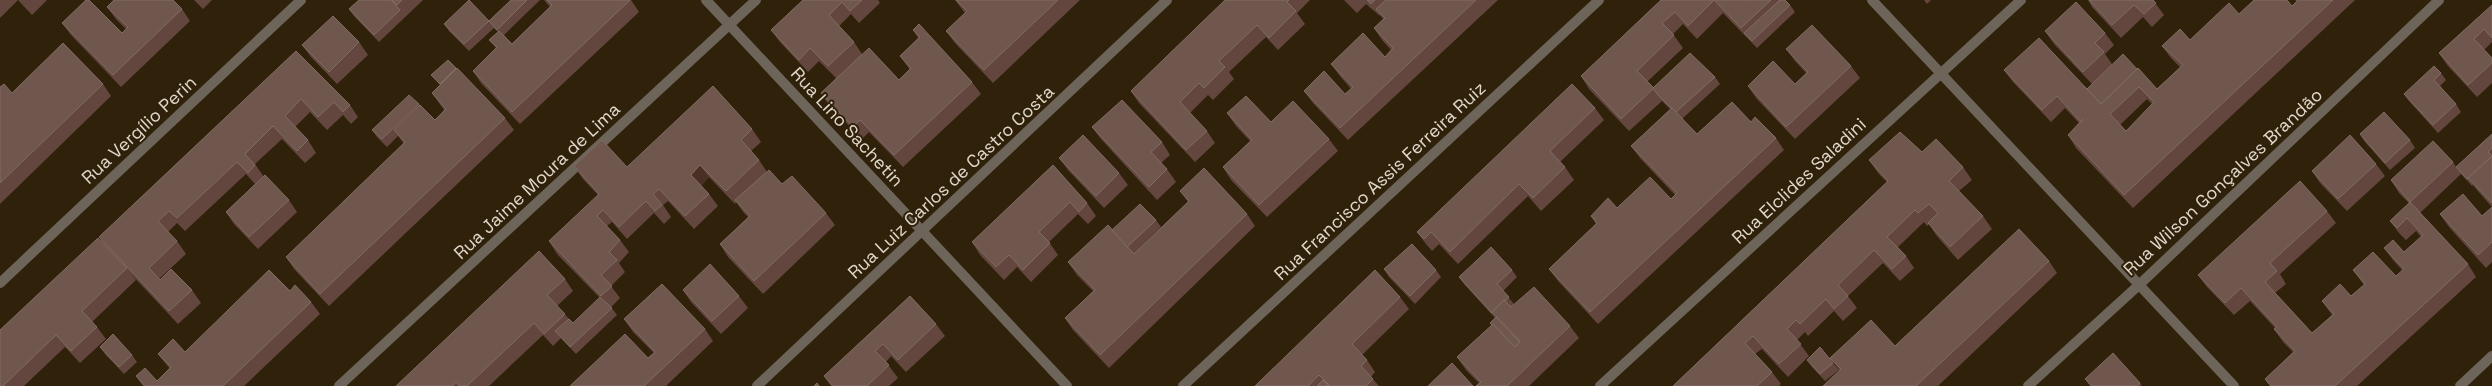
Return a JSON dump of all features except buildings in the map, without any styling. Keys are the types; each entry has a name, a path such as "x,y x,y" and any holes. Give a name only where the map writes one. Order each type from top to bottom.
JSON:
{"street":[{"name":"Rua Vergílio Perin","path":"0,283 301,0"},
{"name":"Rua Lino Sachetin","path":"706,0 1067,386"},
{"name":"Rua Jaime Moura de Lima","path":"339,386 756,0"},
{"name":"Rua Luiz Carlos de Castro Costa","path":"757,386 924,231 1167,0"},
{"name":"Rua Francisco Assis Ferreira Ruiz","path":"1183,386 1598,0"},
{"path":"1872,0 2234,386"},
{"name":"Rua Elclides Saladini","path":"1600,386 2021,0"},
{"name":"Rua Wilson Gonçalves Brandão","path":"2028,386 2140,284 2439,0"},
{"path":"2460,386 2492,356"}]}
